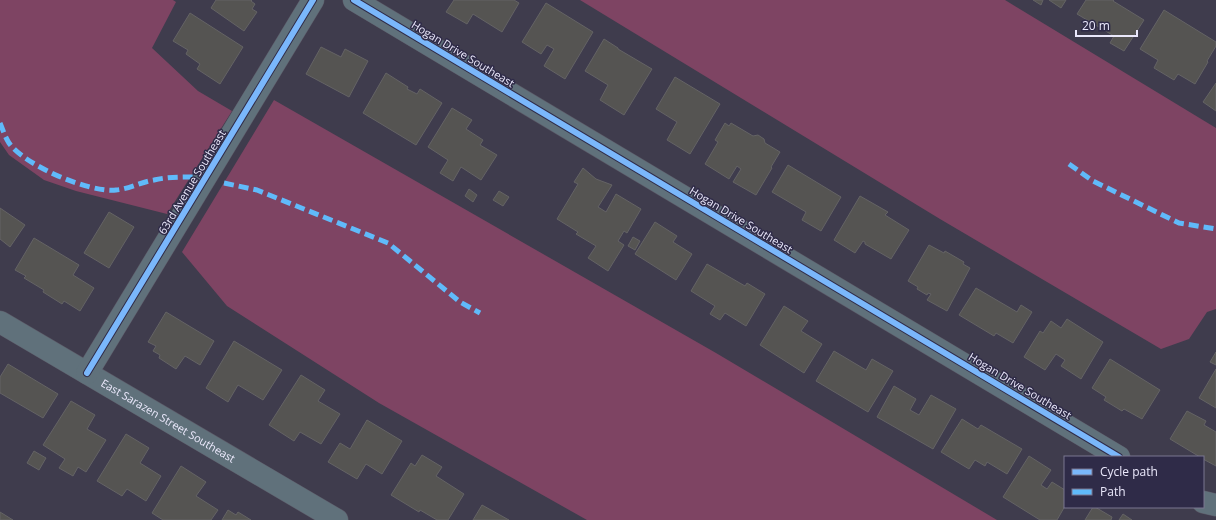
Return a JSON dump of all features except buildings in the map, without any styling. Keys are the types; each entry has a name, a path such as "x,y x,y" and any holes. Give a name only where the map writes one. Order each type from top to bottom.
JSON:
{"street":[{"name":"63rd Avenue Southeast","path":"87,373 313,0"},
{"name":"Hogan Drive Southeast","path":"354,0 1117,456"},
{"name":"East Sarazen Street Southeast","path":"0,322 337,520"},
{"path":"1204,502 1216,505"}],"shaded area":[{"path":"0,0 173,0 176,2 152,48 198,91 232,111 167,214 76,191 44,180 9,155 0,142"},
{"path":"580,0 1005,0 1216,128 1216,309 1207,312 1189,339 1161,349 940,219"},
{"path":"274,100 716,353 997,520 587,520 379,403 227,306 182,252"}],"marked path":[{"path":"0,123 9,143 28,160 58,176 90,187 104,190 116,190 159,179 193,177"},
{"path":"1069,164 1093,181 1179,223 1216,229"},
{"path":"224,183 257,190 388,243 460,302 480,313"}],"cycle path":[{"path":"87,373 313,0"},
{"path":"354,0 1117,456"}]}
